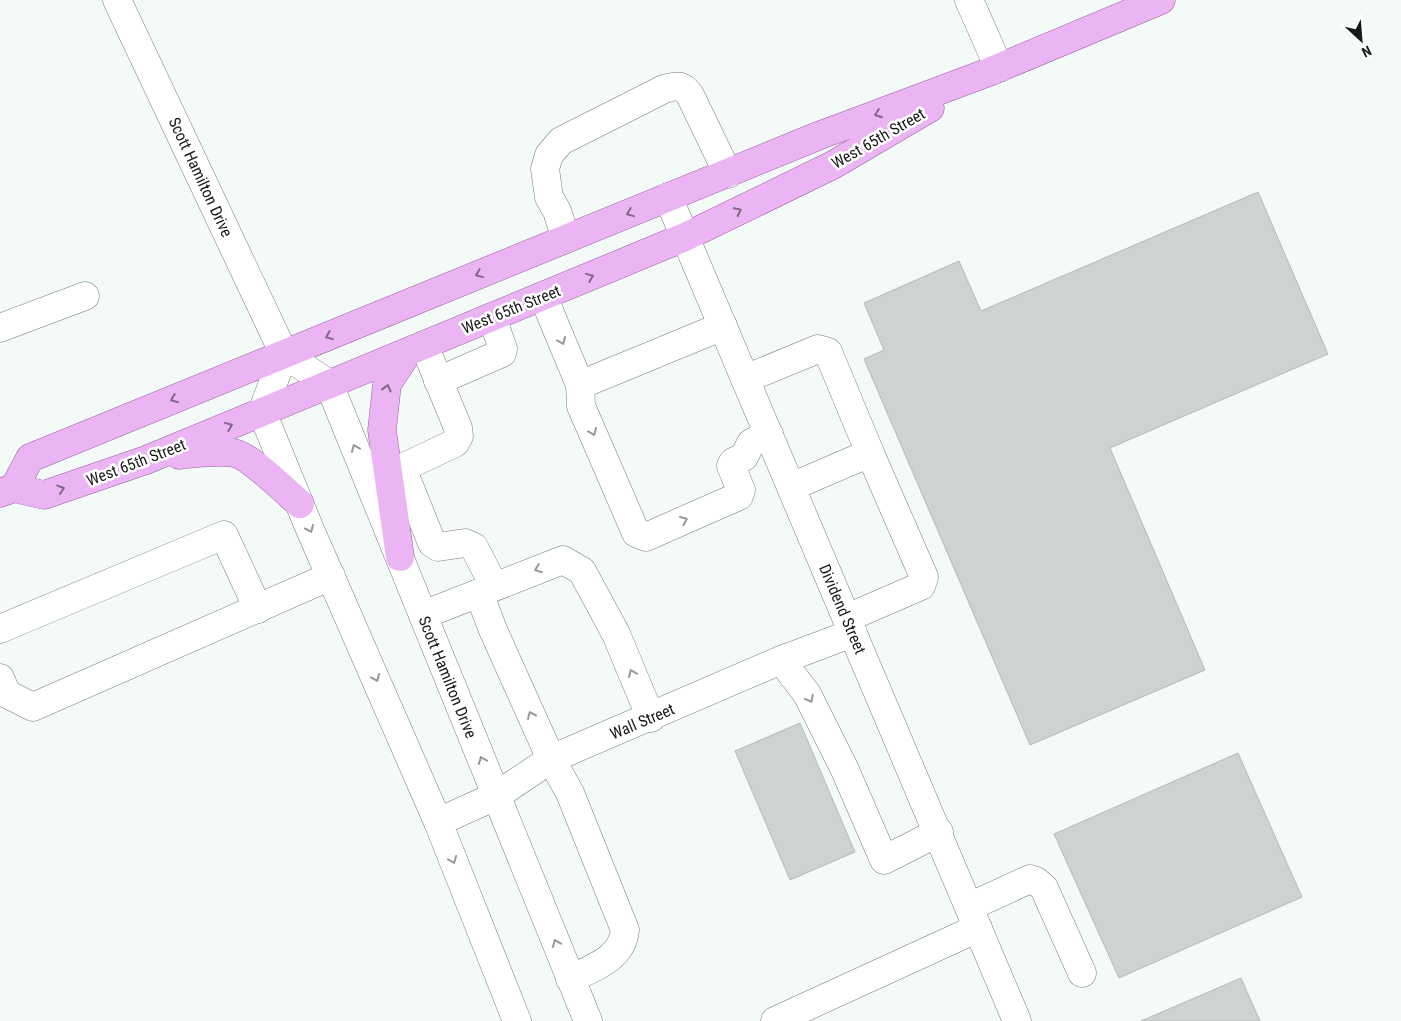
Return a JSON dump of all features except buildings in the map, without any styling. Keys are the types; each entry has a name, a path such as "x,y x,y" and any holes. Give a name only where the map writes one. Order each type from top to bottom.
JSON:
{"main road":[{"name":"West 65th Street","path":"994,70 833,165 685,237 146,460 44,495 7,490 30,458 818,136 994,70 1161,0"},
{"path":"400,557 386,476 382,430 386,384 416,349"},
{"path":"146,460 205,452 236,453 259,468 300,504"}],"street":[{"name":"Scott Hamilton Drive","path":"117,0 284,354"},
{"path":"969,0 994,70"},
{"path":"566,239 557,212 549,197 545,169 549,155 561,141 664,89 677,86 684,88 690,95 728,174"},
{"name":"Dividend Street","path":"668,197 1017,1021"},
{"path":"0,328 85,296"},
{"path":"543,296 580,385 581,406 636,533 646,537 739,496 741,490 731,466 733,462 744,457 751,443 769,434"},
{"path":"438,381 502,353 504,349 492,317"},
{"path":"580,385 723,326"},
{"path":"386,476 455,443 459,436 458,428 438,381 416,349"},
{"name":"Wall Street","path":"438,822 496,796 552,759 651,718 781,660 850,626 921,586 924,577 828,352 818,349 746,379"},
{"path":"517,1021 438,822 262,412 284,354 330,384 386,476 432,543 438,547 465,543 474,547 486,590 493,630 552,759 570,793 625,930 624,940 616,953 602,963 570,979"},
{"path":"791,487 870,452"},
{"path":"0,629 224,535 258,608"},
{"name":"Scott Hamilton Drive","path":"400,557 588,1021"},
{"path":"423,615 563,560 582,571 616,634 651,718"},
{"path":"0,678 7,694 33,707 331,576"},
{"path":"781,660 807,694 844,770 884,860 938,832"},
{"path":"775,1021 973,917 1030,880 1036,881 1044,888 1082,973"}]}
